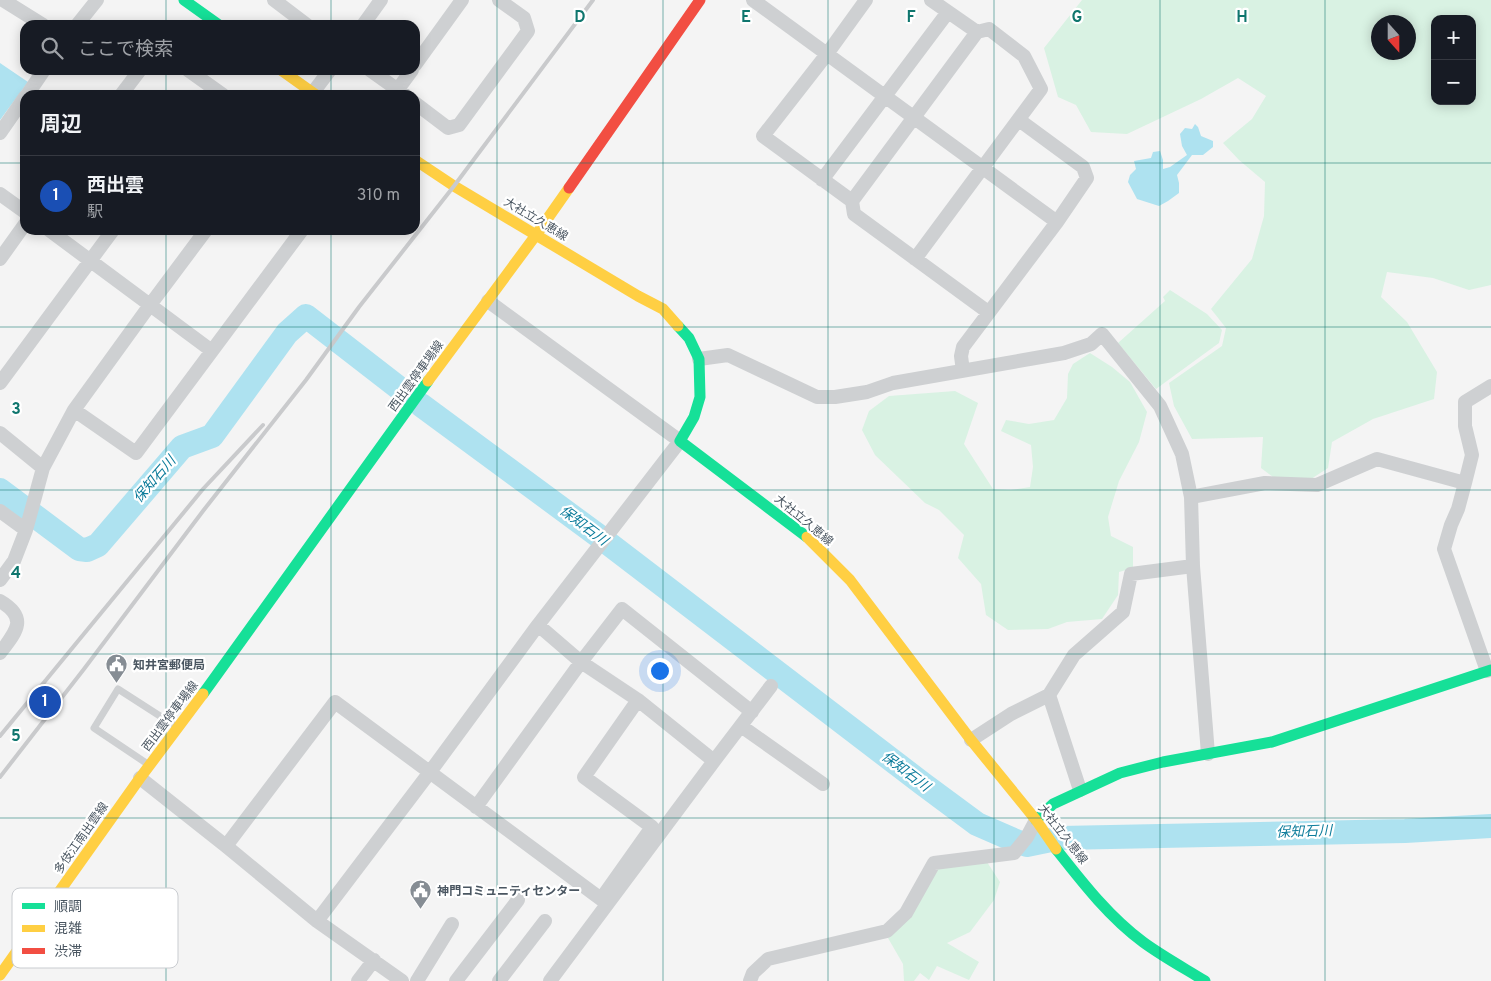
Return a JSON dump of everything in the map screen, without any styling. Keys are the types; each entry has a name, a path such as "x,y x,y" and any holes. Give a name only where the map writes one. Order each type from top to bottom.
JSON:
{"main road":[{"path":"184,0 212,20"},
{"name":"西出雲停車場線","path":"150,766 536,235 700,0"},
{"path":"288,75 308,90"},
{"name":"大社立久恵線","path":"420,163 454,186 663,309 689,338 698,360 700,397 694,417 680,441 810,540 850,580 971,740 1036,820 1057,850 1117,920 1142,942 1205,981"},
{"path":"1036,820 1053,804 1120,773 1163,762 1272,742 1489,670"},
{"name":"多伎江南出雲線","path":"62,888 150,766"},
{"name":"多伎江南出雲線","path":"0,975 12,958"}],"street":[{"path":"3,0 35,20"},
{"path":"81,20 97,0"},
{"path":"274,0 300,20"},
{"path":"367,20 381,0"},
{"path":"420,59 462,0"},
{"path":"420,107 448,128 458,126 528,31 524,18 499,0"},
{"path":"753,0 1057,222"},
{"path":"852,201 762,136 827,54 866,0"},
{"path":"931,0 977,32"},
{"path":"822,180 948,12"},
{"path":"915,259 1041,89 1024,56 989,29 977,32 852,201 854,214 915,259 988,312"},
{"path":"30,90 41,75"},
{"path":"125,90 136,75"},
{"path":"194,75 213,90"},
{"path":"316,90 326,75"},
{"path":"377,75 398,90"},
{"path":"402,90 410,75"},
{"path":"0,134 20,105"},
{"path":"963,371 961,356 963,347 1057,222 1087,178 1083,167 1018,120"},
{"path":"0,194 20,208"},
{"path":"0,259 20,231"},
{"path":"56,235 212,351"},
{"path":"0,383 109,235"},
{"path":"0,580 14,561 26,530 43,468 74,410 202,235"},
{"path":"74,410 136,453 298,235"},
{"path":"317,921 538,625 680,441 488,301"},
{"path":"698,360 728,355 817,396 835,397 867,392 893,383 1064,353 1090,344 1102,334 1160,406 1182,454 1191,497 1193,566 1208,754"},
{"path":"1489,670 1444,549 1458,509 1472,455 1465,426 1466,402 1491,386"},
{"path":"0,433 43,468"},
{"path":"1191,497 1265,483 1317,485 1377,459 1465,483"},
{"path":"0,511 26,530"},
{"path":"971,740 1011,714 1049,696 1074,655 1123,612 1131,574 1193,566"},
{"path":"0,600 15,613 18,625 0,653"},
{"path":"476,807 581,662 622,609 752,712"},
{"path":"538,625 581,662 638,700 714,761"},
{"path":"226,846 335,702 601,898 610,893 771,686"},
{"path":"1049,696 1080,790"},
{"path":"550,981 652,827 584,777 638,700"},
{"path":"741,726 823,784"},
{"path":"140,778 317,921 402,981"},
{"path":"750,981 753,973 768,959 887,931 906,913 934,863 1014,853 1027,837 1036,820"},
{"path":"456,981 518,900"},
{"path":"499,981 545,921"},
{"path":"417,981 452,924"},
{"path":"358,981 374,960"}],"lane":[{"path":"150,766 94,728 118,689 179,728"}],"green space":[{"path":"1082,0 1491,0 1491,285 1469,290 1433,278 1387,272 1381,297 1407,322 1437,372 1434,399 1373,419 1332,442 1328,468 1308,481 1277,480 1261,468 1263,437 1192,439 1174,406 1169,383 1222,346 1226,328 1211,309 1252,259 1264,216 1265,182 1239,160 1223,143 1252,119 1266,96 1238,78 1201,99 1127,134 1091,132 1076,105 1058,97 1044,48"},
{"path":"1170,290 1207,314 1222,330 1219,343 1156,389 1118,343 1165,301 1163,297"},
{"path":"1090,353 1112,367 1130,382 1147,412 1139,442 1119,481 1108,517 1111,536 1133,547 1133,568 1119,572 1118,595 1102,619 1067,622 1048,629 1008,630 986,615 981,584 958,558 964,535 939,510 925,503 875,455 862,430 869,411 889,396 955,391 978,403 964,444 993,489 1011,490 1030,487 1033,467 1031,445 1001,431 1006,420 1029,424 1054,420 1067,398 1068,374 1073,364"},
{"path":"987,862 1000,882 994,900 970,932 947,943 979,962 969,980 937,966 929,980 920,973 914,981 904,981 903,964 888,938 912,914 938,868"}],"water":[{"path":"0,63 28,82 20,90 20,93 0,120"},
{"path":"1195,124 1201,136 1213,141 1213,147 1203,155 1192,155 1177,175 1179,193 1159,206 1137,199 1128,182 1130,175 1136,169 1134,161 1151,158 1153,152 1160,151 1163,169 1170,167 1187,155 1182,146 1180,134 1185,128 1192,129"}],"waterway":[{"name":"保知石川","path":"0,490 79,549 87,550 98,545 182,447 212,436 287,333 306,316 408,395"},
{"name":"保知石川","path":"421,405 596,534 977,824 1016,841 1027,845 1061,838 1405,831 1491,826"}],"railway":[{"path":"420,229 593,0"},
{"path":"0,777 416,235"},
{"path":"0,736 203,489 263,425"}],"traffic: fast":[{"path":"184,0 212,20"},
{"path":"678,326 689,338 699,359 700,397 694,417 680,441 807,537"},
{"path":"203,694 428,381"},
{"path":"1036,820 1053,804 1120,773 1163,762 1272,742 1491,670"},
{"path":"1056,849 1096,899 1119,922 1143,942 1205,981"}],"traffic: slow":[{"path":"288,75 309,90"},
{"path":"420,163 454,186 663,309 678,326"},
{"path":"428,381 569,188"},
{"path":"807,537 850,580 971,740 1036,820 1056,849"},
{"path":"62,888 140,778 203,694"},
{"path":"0,975 12,958"}],"traffic: jam":[{"path":"569,188 700,0"}],"place":[{"name":"知井宮郵便局","path":"117,684"},
{"name":"西出雲","path":"45,702"},
{"name":"神門コミュニティセンター","path":"421,910"}]}
